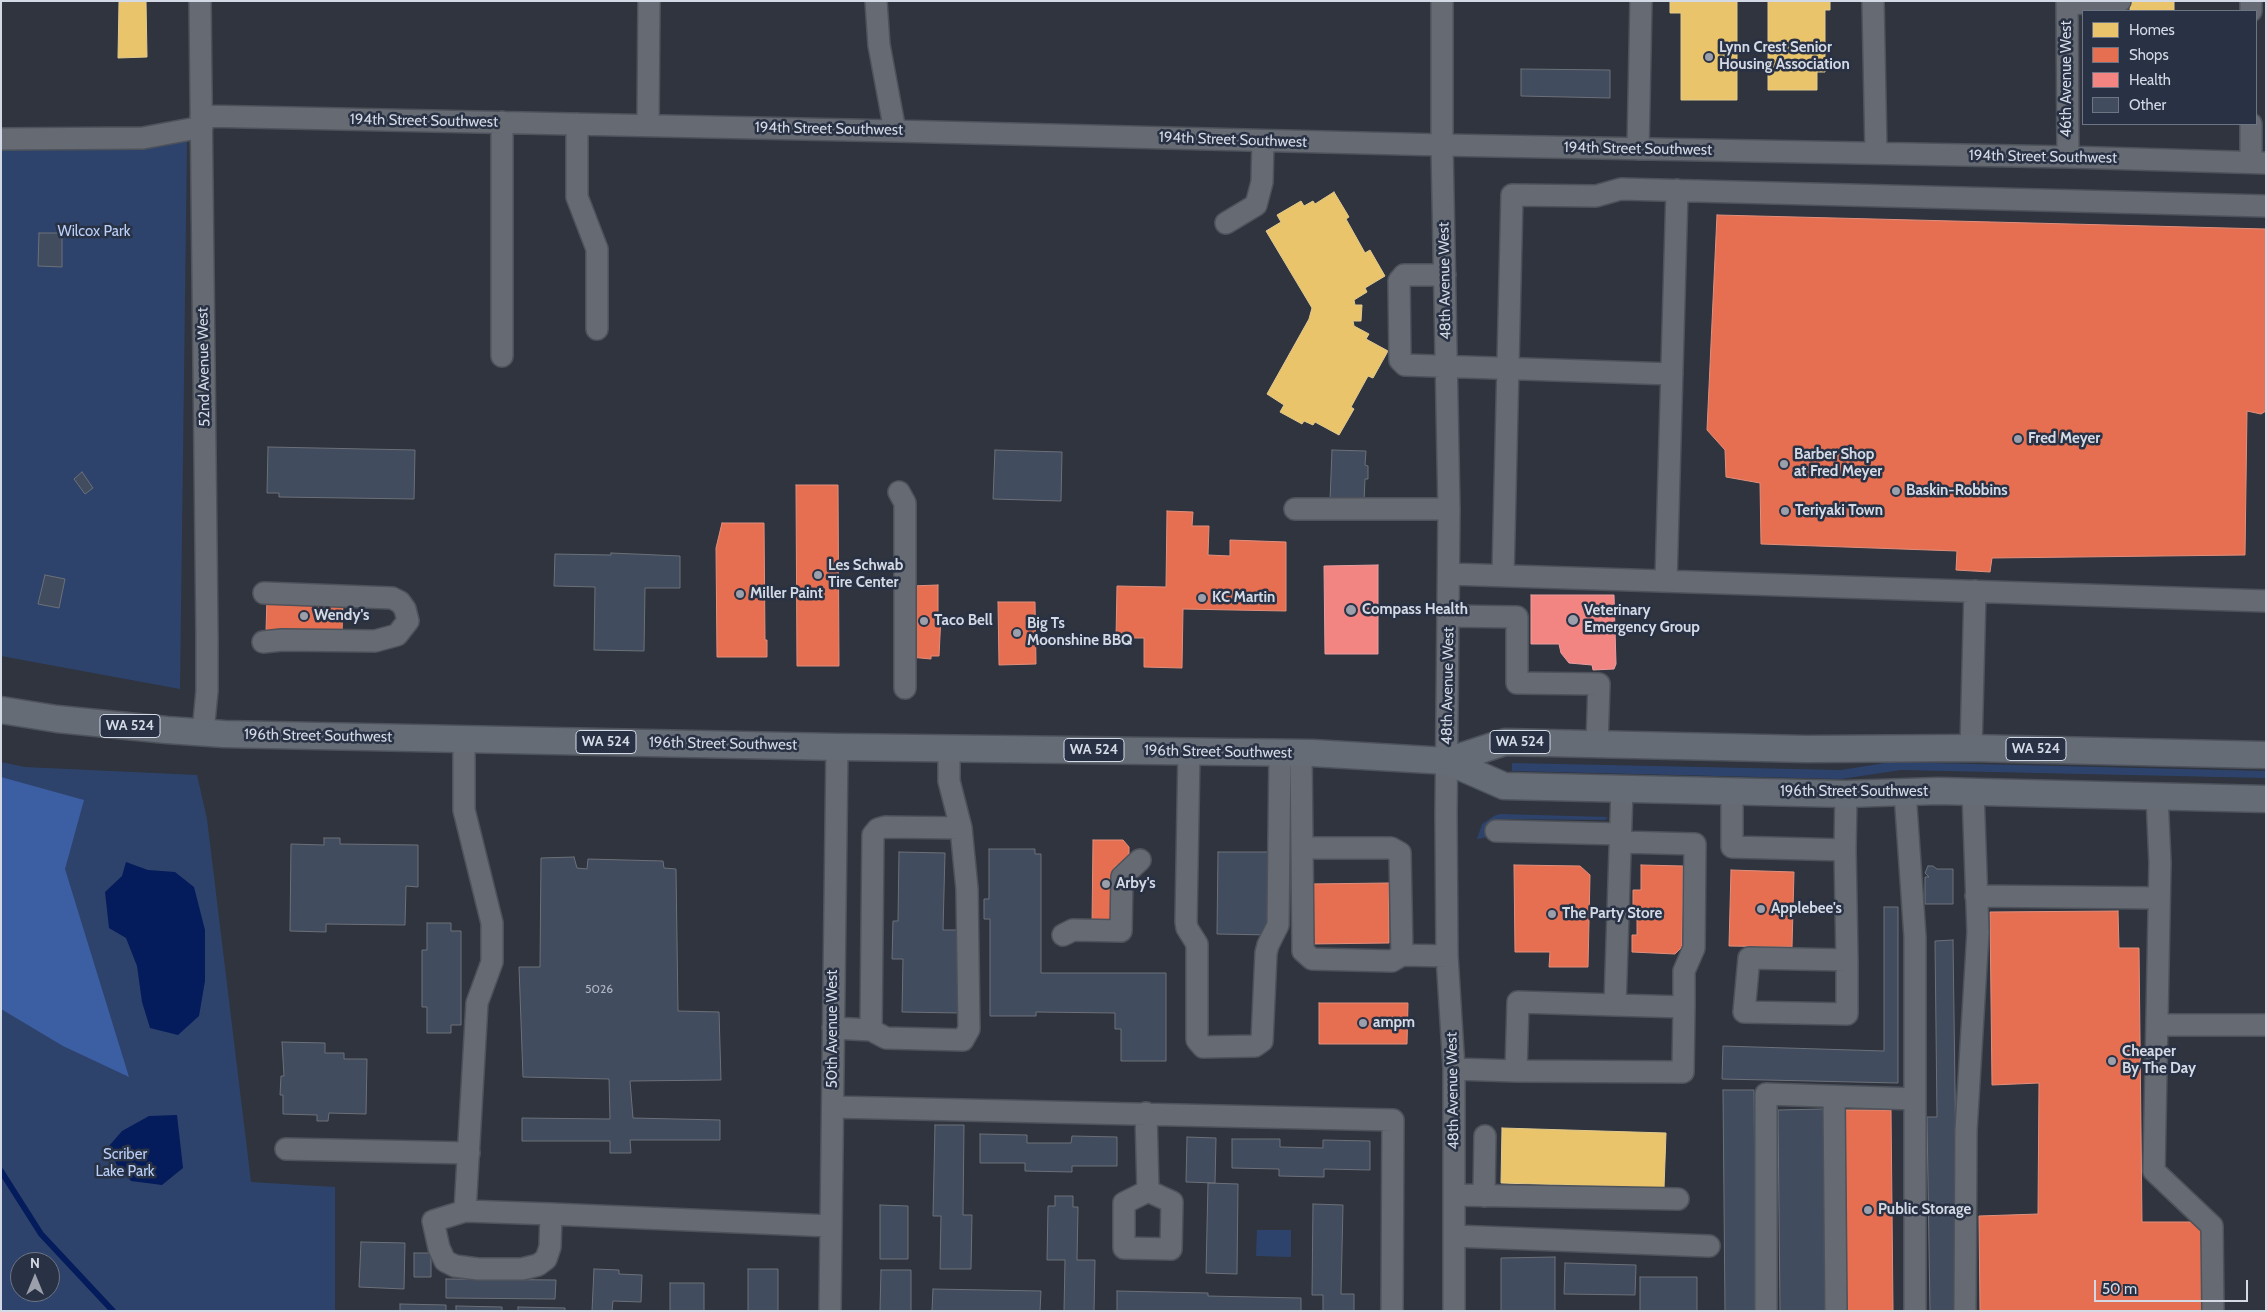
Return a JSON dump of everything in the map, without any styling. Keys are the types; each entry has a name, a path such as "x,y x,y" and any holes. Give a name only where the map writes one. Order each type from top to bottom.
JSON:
{"main road":[{"name":"196th Street Southwest","path":"1,710 58,719 203,732 464,740 1290,753 1447,761 1504,786 1846,794 1972,792 2266,799"},
{"name":"196th Street Southwest","path":"1447,761 1505,742 1806,749 1971,748 2266,755"}],"street":[{"name":"52nd Avenue West","path":"200,1 207,636 207,691 203,732"},
{"path":"648,125 649,1"},
{"path":"876,1 879,45 895,131"},
{"name":"48th Avenue West","path":"1442,1 1442,145 1449,509 1447,956 1454,1069 1454,1311"},
{"path":"1638,149 1641,1"},
{"path":"1873,1 1876,153"},
{"path":"2067,2 2120,5"},
{"name":"46th Avenue West","path":"2067,2 2068,157"},
{"name":"194th Street Southwest","path":"202,122 502,122 1263,141 2068,157 2258,163"},
{"path":"1,139 144,138 202,122"},
{"path":"502,122 502,356"},
{"path":"577,124 577,197 597,249 597,329"},
{"path":"2251,125 2258,163"},
{"path":"1226,223 1256,205 1262,182 1263,141"},
{"path":"1503,575 1512,195 1596,196 1621,189 2266,206"},
{"path":"1666,581 1677,190"},
{"path":"1445,275 1404,275 1399,281 1400,360 1405,365 1672,374"},
{"path":"900,492 905,503 905,688"},
{"path":"1296,509 1449,509"},
{"path":"1449,574 2266,601"},
{"path":"1971,748 1975,591"},
{"path":"263,642 282,640 375,641 397,635 408,621 405,609 400,602 392,598 264,593"},
{"path":"1448,616 1517,617 1517,683 1599,684 1597,744"},
{"path":"464,740 464,810 492,923 492,962 477,1003 465,1211"},
{"name":"50th Avenue West","path":"830,1311 837,747"},
{"path":"833,1028 872,1030 886,1038 964,1040 969,1029 967,889 961,828 949,781 949,748"},
{"path":"1189,752 1186,922 1187,928 1197,944 1197,1040 1202,1047 1255,1046 1262,1041 1266,953 1278,926 1290,753"},
{"path":"1290,753 1302,848 1303,946 1306,956 1312,959 1392,961 1402,956 1447,956"},
{"path":"1615,1005 1622,789"},
{"path":"1732,792 1732,847 1846,850"},
{"path":"1905,792 1915,937 1915,1311"},
{"path":"1965,1311 1966,1130 1978,932 1972,792"},
{"path":"1846,794 1846,850 1847,960 1847,1014 1744,1012 1749,958 1847,960"},
{"path":"2157,796 2159,898 2154,1171 2212,1226 2213,1311"},
{"path":"872,1030 873,835 878,829 885,827 961,828"},
{"path":"1454,1069 1683,1072 1684,971 1694,948 1695,844 1496,831"},
{"path":"1302,848 1391,848 1400,853 1402,956"},
{"path":"1063,935 1073,930 1121,931 1122,877 1140,860"},
{"path":"1976,896 2159,898"},
{"path":"1516,1071 1518,1002 1684,1007"},
{"path":"2157,1025 2266,1025"},
{"path":"1766,1311 1766,1094 1915,1099"},
{"path":"1834,1097 1836,1311"},
{"path":"833,1107 1394,1120 1392,1311"},
{"path":"1146,1113 1148,1191"},
{"path":"1484,1196 1486,1136"},
{"path":"286,1149 469,1153"},
{"path":"1454,1195 1678,1199"},
{"path":"551,1214 550,1247 546,1259 538,1266 522,1269 478,1269 455,1266 445,1261 439,1248 433,1220 465,1211 551,1214 831,1226"},
{"path":"1454,1236 1709,1246"}],"green space":[{"name":"Wilcox Park","path":"143,138 187,142 180,689 1,656 1,143"},
{"name":"Scriber Lake Park","path":"1,762 25,767 197,775 207,819 251,1182 335,1187 335,1311 1,1311"},
{"path":"1891,762 2266,771 2266,778 1901,770 1841,779 1512,771 1512,763 1841,770"},
{"path":"1499,814 1608,817 1605,820 1500,819 1496,821 1488,837 1477,839 1482,824"},
{"path":"1257,1230 1291,1230 1291,1257 1256,1256"}],"shaded area":[{"path":"1,777 84,800 65,869 129,1077 63,1046 1,1009"},
{"path":"126,862 148,870 175,872 194,887 205,930 205,981 199,1016 178,1035 150,1028 142,1002 137,966 126,938 109,928 105,892 122,876"},
{"path":"177,1115 183,1168 162,1185 131,1181 116,1164 109,1146 122,1131 149,1116"}],"building: Homes":[{"path":"146,1 147,57 118,58 119,2"},
{"name":"Lynn Crest Senior Housing Association","path":"1670,1 1737,1 1737,100 1681,100 1681,13 1670,13"},
{"name":"Lynn Crest Senior Housing Association","path":"1768,1 1830,1 1830,10 1825,10 1825,72 1817,72 1817,90 1768,90"},
{"path":"2130,1 2174,1 2174,10 2130,10"},
{"path":"1334,192 1349,217 1346,219 1365,253 1370,250 1385,276 1365,288 1367,292 1354,300 1355,305 1362,305 1361,321 1353,321 1354,326 1369,334 1366,339 1388,351 1373,378 1368,376 1351,407 1354,409 1339,435 1315,422 1313,425 1304,421 1302,424 1280,412 1284,405 1267,394 1309,319 1312,308 1266,231 1281,222 1277,215 1301,201 1304,206 1313,201 1315,204"},
{"path":"1502,1128 1666,1133 1664,1188 1501,1183"}],"building: Shops":[{"path":"1717,215 2266,229 2266,411 2261,414 2247,411 2245,555 1992,558 1990,572 1956,570 1957,551 1761,544 1760,483 1726,477 1725,450 1707,430"},
{"name":"Les Schwab Tire Center","path":"796,485 838,485 839,666 797,666"},
{"name":"KC Martin","path":"1167,511 1193,512 1192,526 1209,526 1208,555 1230,556 1230,540 1286,542 1286,611 1183,609 1182,668 1144,667 1144,638 1116,638 1117,586 1166,587"},
{"name":"Miller Paint","path":"722,523 764,523 765,640 767,640 767,657 717,657 716,548"},
{"name":"Taco Bell","path":"938,585 938,615 941,615 939,656 931,656 931,659 910,657 911,586"},
{"name":"Wendy's","path":"267,597 343,600 342,634 266,632"},
{"name":"Big Ts Moonshine BBQ","path":"998,602 1035,602 1036,664 999,665"},
{"name":"Arby's","path":"1093,840 1123,840 1129,847 1129,862 1125,866 1115,866 1114,922 1092,926"},
{"name":"The Party Store","path":"1514,865 1580,866 1590,875 1588,967 1549,967 1550,952 1515,952"},
{"path":"1641,865 1683,866 1682,947 1675,954 1632,952 1632,935 1637,935 1637,911 1633,911 1633,890 1641,890"},
{"name":"Applebee's","path":"1731,870 1794,872 1792,947 1729,946"},
{"path":"1389,883 1389,943 1310,944 1309,884"},
{"path":"2118,911 2119,948 2139,948 2142,1222 2201,1222 2203,1311 1980,1311 1979,1216 2038,1214 2039,1083 1992,1085 1990,912"},
{"name":"ampm","path":"1319,1003 1408,1003 1407,1044 1319,1044"},
{"name":"Public Storage","path":"1844,1110 1891,1110 1893,1311 1846,1311"}],"building: Health":[{"path":"1378,565 1378,654 1325,654 1324,566"},
{"name":"Veterinary Emergency Group","path":"1531,595 1614,595 1616,664 1614,669 1593,670 1592,665 1569,663 1561,653 1559,644 1531,644"}],"building: Other":[{"path":"1521,69 1610,70 1610,98 1521,96"},
{"path":"39,233 62,233 62,267 38,266"},
{"path":"268,447 415,450 414,499 279,497 279,493 267,493"},
{"path":"995,450 1062,452 1061,501 993,499"},
{"path":"1332,450 1366,451 1365,465 1368,466 1368,479 1365,479 1364,502 1330,501"},
{"path":"82,472 93,488 85,494 74,479"},
{"path":"611,553 680,556 680,588 645,588 644,651 594,650 595,587 554,586 555,554 611,555"},
{"path":"45,575 65,579 59,608 38,604"},
{"path":"324,838 340,838 340,844 418,845 418,887 406,886 405,925 326,924 326,932 290,931 291,844 324,845"},
{"path":"989,849 1035,849 1035,854 1041,854 1041,973 1166,973 1166,1061 1121,1061 1121,1029 1115,1029 1115,1013 1036,1012 1036,1016 990,1016 990,919 984,919 984,899 989,899"},
{"path":"899,852 945,853 943,930 963,930 961,1013 902,1012 903,959 892,959 893,921 898,921"},
{"path":"1218,852 1270,852 1270,935 1217,934"},
{"path":"574,857 577,868 587,869 588,859 663,861 664,868 676,869 678,1011 719,1012 721,1080 630,1081 633,1118 720,1120 720,1140 630,1140 631,1153 610,1153 610,1141 522,1141 522,1118 610,1119 609,1079 523,1077 519,967 540,967 541,858"},
{"path":"1928,866 1933,866 1937,869 1953,869 1953,904 1925,904 1925,877 1929,877 1925,873"},
{"path":"1884,907 1898,907 1898,1083 1722,1079 1723,1046 1884,1051"},
{"path":"427,923 451,923 451,931 461,931 461,1025 451,1025 451,1033 427,1033 427,1007 422,1007 422,950 427,950"},
{"path":"1953,940 1958,1311 1930,1311 1927,1117 1937,1117 1935,941"},
{"path":"282,1042 325,1043 325,1053 344,1053 344,1059 367,1059 366,1114 329,1113 328,1121 317,1121 317,1115 283,1114 283,1095 280,1095 281,1076 284,1076"},
{"path":"1723,1090 1754,1090 1756,1311 1725,1311"},
{"path":"1824,1109 1827,1311 1780,1311 1778,1110"},
{"path":"935,1125 964,1125 963,1215 972,1215 971,1269 940,1269 941,1216 933,1216"},
{"path":"980,1134 1027,1135 1027,1143 1071,1143 1072,1136 1117,1137 1117,1166 1072,1166 1072,1172 1025,1171 1025,1163 980,1163"},
{"path":"1187,1137 1216,1138 1215,1183 1186,1182"},
{"path":"1232,1139 1280,1139 1280,1147 1323,1148 1323,1140 1370,1141 1370,1170 1324,1169 1324,1177 1279,1176 1279,1169 1232,1168"},
{"path":"1208,1183 1238,1184 1237,1274 1206,1273"},
{"path":"1055,1196 1073,1196 1073,1207 1078,1207 1077,1260 1095,1260 1094,1311 1064,1311 1065,1260 1047,1260 1048,1206 1055,1206"},
{"path":"1313,1204 1343,1205 1341,1294 1354,1294 1354,1311 1323,1311 1323,1295 1312,1295"},
{"path":"880,1205 908,1206 908,1259 880,1259"},
{"path":"361,1242 405,1243 404,1289 359,1287"},
{"path":"414,1253 431,1253 431,1277 414,1277"},
{"path":"1555,1257 1555,1311 1501,1311 1501,1258"},
{"path":"1565,1263 1636,1265 1635,1295 1564,1294"},
{"path":"594,1269 619,1270 619,1274 642,1275 641,1302 613,1301 612,1311 592,1311"},
{"path":"748,1269 778,1269 778,1311 748,1311"},
{"path":"881,1270 911,1270 911,1311 880,1311"},
{"path":"1640,1277 1697,1277 1697,1311 1640,1311"},
{"path":"446,1279 556,1280 555,1299 446,1298"},
{"path":"670,1283 704,1283 704,1311 670,1311"},
{"path":"933,1289 1041,1291 1040,1311 932,1311"},
{"path":"1117,1291 1208,1293 1208,1296 1301,1298 1301,1311 1117,1311"},
{"path":"400,1304 446,1305 446,1311 400,1311"},
{"path":"456,1306 502,1307 502,1311 456,1311"},
{"path":"518,1307 565,1308 565,1311 518,1311"}],"waterway":[{"path":"1,1171 41,1234 113,1311"}],"place":[{"name":"Lynn Crest Senior Housing Association","path":"1709,57"},
{"name":"Fred Meyer","path":"2018,439"},
{"name":"Barber Shop at Fred Meyer","path":"1784,464"},
{"name":"Baskin-Robbins","path":"1896,491"},
{"name":"Teriyaki Town","path":"1785,511"},
{"name":"Les Schwab Tire Center","path":"818,575"},
{"name":"Miller Paint","path":"740,594"},
{"name":"KC Martin","path":"1202,598"},
{"name":"Compass Health","path":"1351,610"},
{"name":"Wendy's","path":"304,616"},
{"name":"Veterinary Emergency Group","path":"1573,620"},
{"name":"Taco Bell","path":"924,621"},
{"name":"Big Ts Moonshine BBQ","path":"1017,633"},
{"name":"Arby's","path":"1106,884"},
{"name":"Applebee's","path":"1761,909"},
{"name":"The Party Store","path":"1552,914"},
{"name":"ampm","path":"1363,1023"},
{"name":"Cheaper By The Day","path":"2112,1061"},
{"name":"Public Storage","path":"1868,1210"}]}
